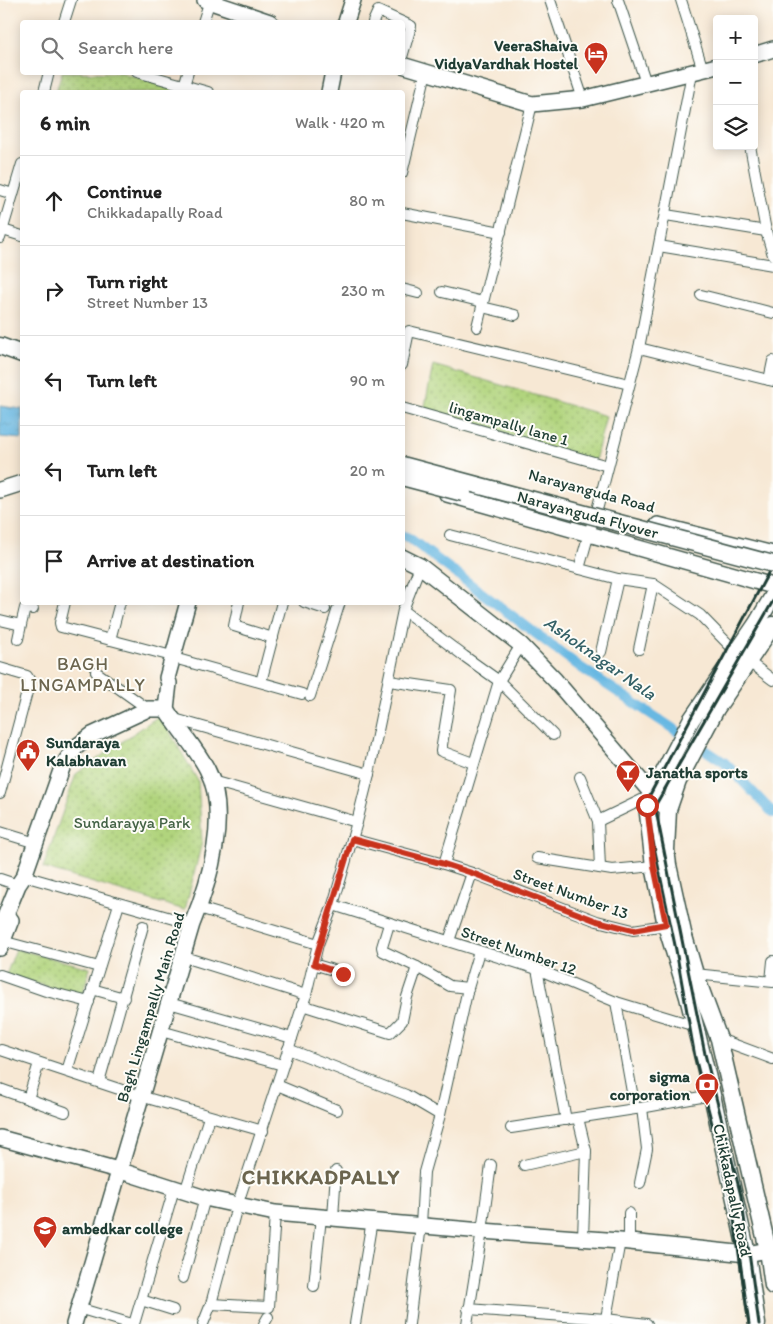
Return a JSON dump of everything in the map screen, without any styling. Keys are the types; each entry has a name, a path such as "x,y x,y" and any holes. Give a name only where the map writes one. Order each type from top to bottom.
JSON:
{"main road":[{"path":"0,334 20,341"},
{"path":"0,346 20,353"},
{"name":"Narayanguda Flyover","path":"405,466 773,564"},
{"name":"Narayanguda Flyover","path":"405,478 773,573"},
{"path":"743,658 773,596"},
{"path":"743,658 773,625"},
{"name":"Chikkadapally Road","path":"743,658 678,781 668,810 666,850 683,933 695,974 719,1038 767,1221 768,1250 773,1286"},
{"name":"Chikkadapally Road","path":"743,658 691,720 647,805 654,866 666,924 688,997 712,1095 747,1254 758,1324"}],"street":[{"path":"65,20 71,0"},
{"path":"203,20 208,0 264,20"},
{"path":"347,20 353,0"},
{"path":"550,0 583,98"},
{"path":"618,0 646,83"},
{"path":"580,569 639,348 666,215 704,70 681,0"},
{"path":"374,20 378,11 398,20"},
{"path":"405,23 411,26 405,47"},
{"path":"758,53 773,49"},
{"path":"405,67 532,104 583,98 704,70"},
{"path":"405,160 426,72"},
{"path":"44,90 48,75"},
{"path":"147,75 200,90"},
{"path":"184,86 187,75"},
{"path":"329,90 332,75"},
{"path":"477,327 532,104"},
{"path":"751,150 766,230 773,255"},
{"path":"20,174 2,229 20,235"},
{"path":"0,190 13,194"},
{"path":"405,214 501,232"},
{"path":"666,215 766,230"},
{"path":"659,246 773,265"},
{"path":"405,290 418,293"},
{"path":"442,292 515,315"},
{"path":"701,295 773,312"},
{"path":"405,350 409,331 629,384"},
{"path":"639,348 771,380 773,362"},
{"name":"lingampally lane 1","path":"405,409 608,466"},
{"name":"Narayanguda Road","path":"405,459 773,554"},
{"path":"405,483 773,586"},
{"path":"0,490 20,484"},
{"path":"450,535 618,579 653,584 700,615 743,658 773,680"},
{"path":"405,558 420,566 521,645 555,680 668,810"},
{"path":"405,605 420,566"},
{"path":"600,652 618,579"},
{"path":"639,649 653,584"},
{"path":"64,605 60,623 61,628 177,658 306,695 339,605"},
{"path":"110,640 119,605"},
{"path":"168,713 169,684 174,680 187,605"},
{"path":"177,658 195,605"},
{"path":"238,605 234,626 273,638"},
{"path":"261,682 281,605"},
{"path":"313,605 325,609"},
{"path":"203,1324 211,1304 237,1206 263,1131 304,1000 318,944 333,905 357,822 405,605"},
{"path":"18,639 24,608 33,609"},
{"path":"403,610 499,681 552,735"},
{"path":"0,620 21,625"},
{"path":"444,864 499,681 521,645"},
{"path":"0,668 27,676 30,681 0,793"},
{"path":"96,672 148,708 369,774"},
{"path":"389,681 451,690 441,750 473,763"},
{"path":"99,967 1,933 24,888 21,881 63,765 76,747 92,735 148,708"},
{"name":"Bagh Lingampally Main Road","path":"74,1324 140,1096 162,1031 192,924 199,908 216,844 217,795 212,781 202,760 168,713"},
{"path":"580,777 598,822 600,868"},
{"path":"212,781 357,822"},
{"path":"598,822 653,795"},
{"path":"0,832 36,843"},
{"name":"Street Number 13","path":"352,839 472,873 597,921 633,930 666,924"},
{"path":"537,858 612,870 654,866"},
{"path":"449,941 472,873"},
{"path":"0,880 21,881 119,904 192,924"},
{"path":"67,1071 119,904"},
{"name":"Street Number 12","path":"333,905 537,969 616,1002 695,1026"},
{"path":"199,908 318,944"},
{"path":"389,924 382,947 383,951 417,967 450,986 468,988"},
{"path":"99,1082 143,926"},
{"path":"409,1324 421,1226 424,1172 440,1115 478,950"},
{"path":"184,957 390,1033 402,1021 417,967"},
{"path":"695,974 772,981 773,961"},
{"path":"314,964 343,974"},
{"path":"537,969 566,1120"},
{"path":"0,975 46,991 89,1002"},
{"path":"92,989 124,998"},
{"path":"616,1002 647,1149 640,1183"},
{"path":"169,1004 292,1038"},
{"path":"162,1031 283,1065"},
{"path":"719,1038 773,1059"},
{"path":"1,1050 140,1096 263,1131"},
{"path":"288,1050 406,1095 440,1115"},
{"path":"28,1099 40,1063"},
{"path":"277,1084 337,1110"},
{"path":"0,1089 65,1112"},
{"path":"511,1128 639,1109 712,1095"},
{"path":"78,1308 133,1324 180,1190 209,1116"},
{"path":"578,1118 586,1152 583,1238"},
{"path":"0,1138 118,1170 205,1198 275,1213 625,1241 747,1254 768,1250"},
{"path":"524,1165 586,1152"},
{"path":"466,1324 491,1166"},
{"path":"314,1286 336,1171"},
{"path":"183,1278 205,1198"},
{"path":"606,1322 625,1241 629,1212"},
{"path":"211,1304 269,1307 275,1213"},
{"path":"354,1324 372,1220"},
{"path":"140,1300 173,1310"},
{"path":"468,1309 646,1324"}],"green space":[{"path":"61,75 129,75 186,90 57,90"},
{"path":"433,365 606,416 595,461 424,411"},
{"name":"Sundarayya Park","path":"160,715 198,781 202,842 185,910 43,868 76,774"},
{"path":"16,949 90,968 82,996 6,975"}],"water":[{"path":"0,406 20,409 20,439 0,437"}],"waterway":[{"name":"Ashoknagar Nala","path":"405,536 580,667 725,763 773,813"}],"railway":[{"path":"749,1324 731,1198 695,1057 676,950 645,804 773,564"},
{"path":"759,1324 741,1196 705,1054 655,806 773,601"}],"place":[{"name":"VeeraShaiva VidyaVardhak Hostel","path":"596,75"},
{"name":"Sundaraya Kalabhavan","path":"28,772"},
{"name":"Janatha sports","path":"628,793"},
{"name":"sigma corporation","path":"707,1106"},
{"name":"ambedkar college","path":"45,1249"}],"district":[{"name":"BAGH LINGAMPALLY","path":"83,674"},
{"name":"CHIKKADPALLY","path":"321,1177"}],"route":[{"path":"343,974 314,964 318,944 333,905 352,839 472,873 526,892 597,921 633,930 666,924 654,866 647,805"}]}
